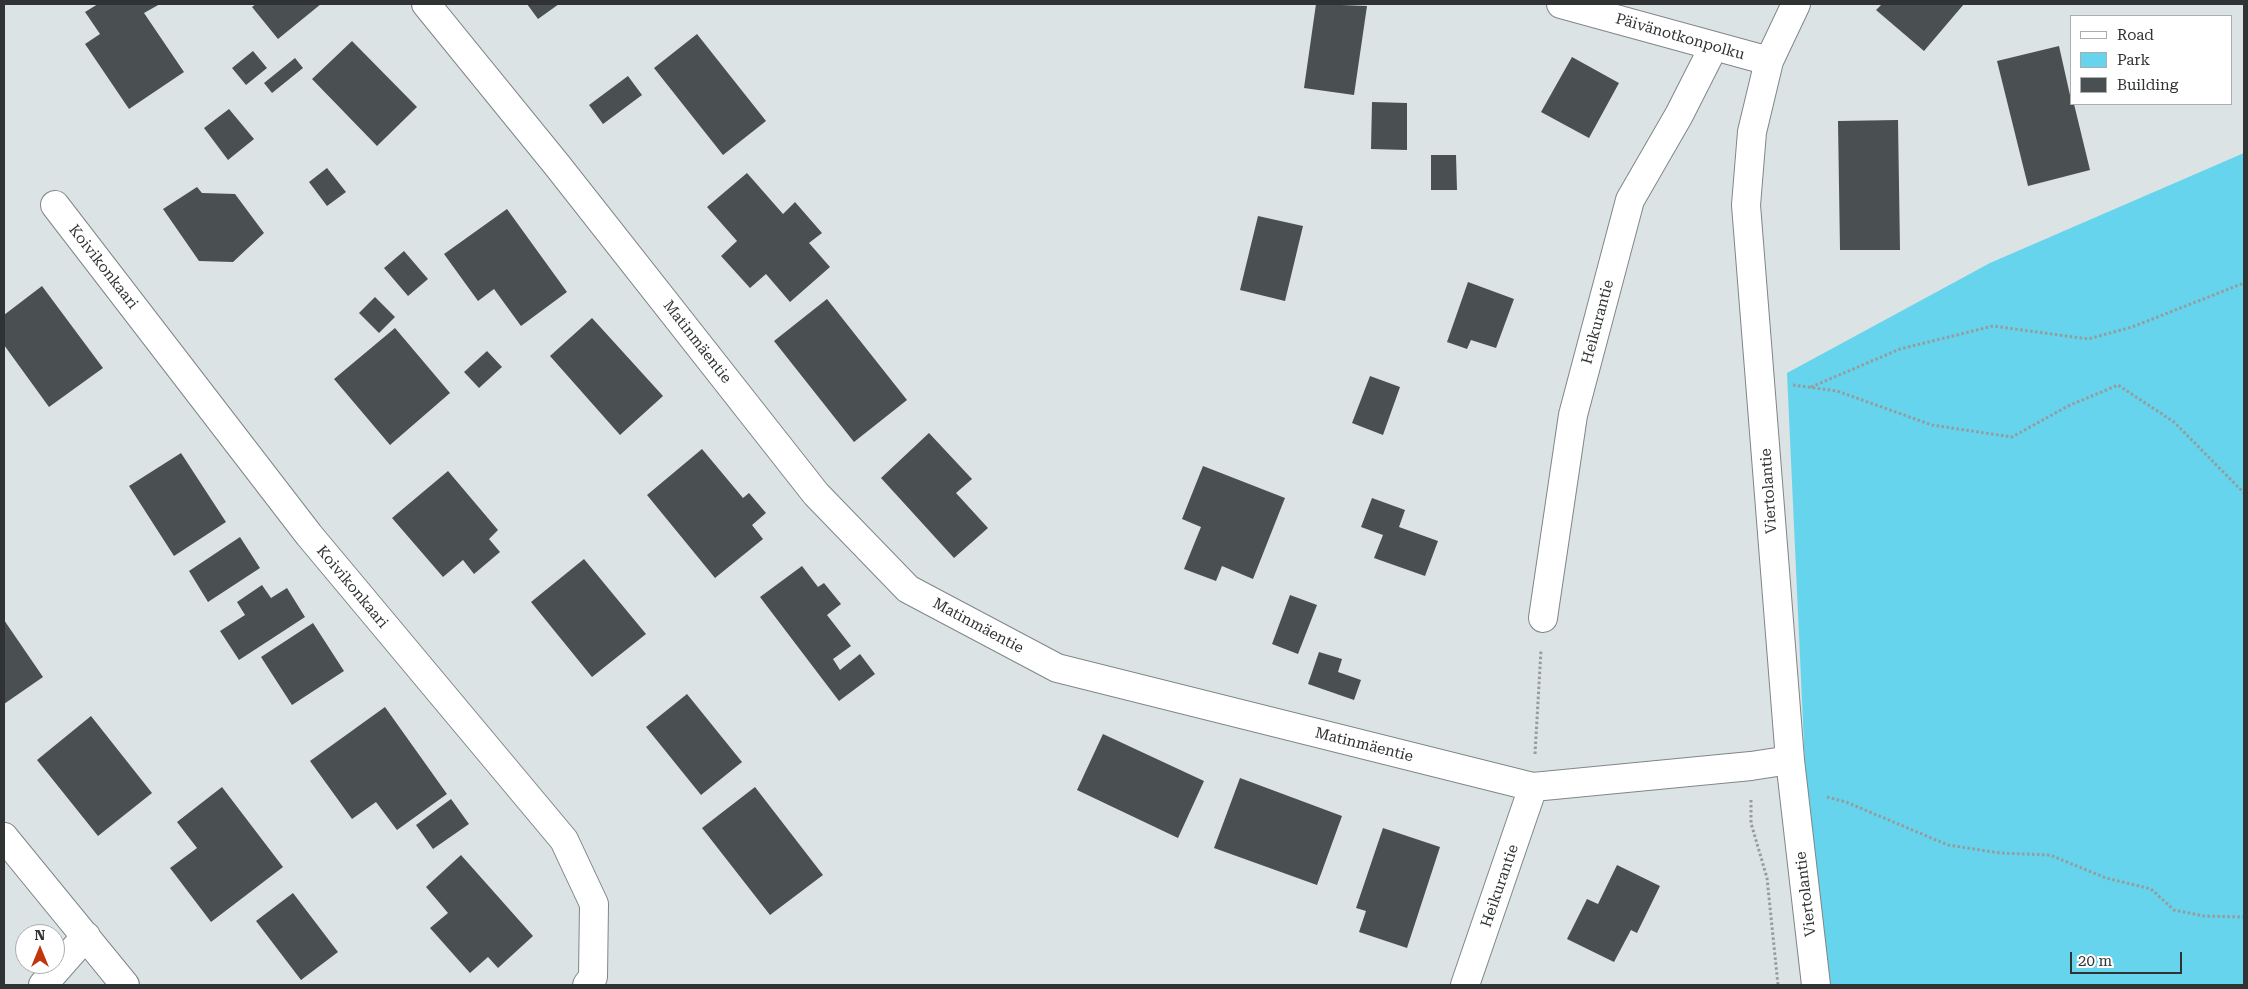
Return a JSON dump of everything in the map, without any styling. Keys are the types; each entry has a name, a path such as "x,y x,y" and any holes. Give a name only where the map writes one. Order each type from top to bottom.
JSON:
{"street":[{"name":"Matinmäentie","path":"426,4 564,172 816,494 908,589 1057,668 1533,787 1790,760"},
{"name":"Päivänotkonpolku","path":"1562,4 1770,61"},
{"name":"Viertolantie","path":"1796,4 1770,61 1752,132 1746,205 1790,760 1816,985"},
{"name":"Heikurantie","path":"1543,618 1573,415 1630,200 1679,116 1714,46"},
{"name":"Koivikonkaari","path":"55,205 308,535 564,840 594,904 592,977 587,985"},
{"name":"Heikurantie","path":"1466,985 1533,787"},
{"path":"4,837 126,985"},
{"path":"44,985 86,936"}],"path":[{"path":"1811,387 1900,349 1993,326 2088,339 2132,327 2244,283"},
{"path":"1760,380 1837,391 1932,425 2012,437 2068,406 2118,385 2174,422 2244,494"},
{"path":"1533,787 1543,618"},
{"path":"1793,787 1846,802 1948,844 2000,853 2050,855 2106,878 2151,889 2174,910 2204,916 2244,917"}],"green space":[{"path":"2244,153 2244,985 1815,985 1787,373 1990,263"}],"building":[{"path":"98,4 160,4 144,13 184,72 129,109 85,44 100,34 85,12"},
{"path":"256,4 321,4 278,39 252,7"},
{"path":"527,4 559,4 538,19"},
{"path":"1316,4 1367,6 1354,95 1304,88"},
{"path":"1882,4 1964,4 1924,51 1876,10"},
{"path":"697,34 766,121 723,155 654,68"},
{"path":"352,41 417,107 377,146 312,79"},
{"path":"2059,46 2070,95 2070,105 2074,105 2090,170 2028,186 1997,61"},
{"path":"253,51 267,68 246,85 232,68"},
{"path":"1572,57 1619,83 1589,138 1541,112"},
{"path":"295,58 303,68 272,93 264,83"},
{"path":"628,76 642,95 603,124 589,105"},
{"path":"1372,102 1407,103 1407,150 1371,149"},
{"path":"229,109 254,139 228,160 204,128"},
{"path":"1898,120 1900,250 1840,250 1838,121"},
{"path":"1431,155 1456,155 1457,190 1431,190"},
{"path":"327,168 346,192 327,206 309,182"},
{"path":"747,173 783,214 795,202 822,233 809,243 830,267 790,302 766,274 750,288 721,256 737,241 707,207"},
{"path":"197,187 202,193 235,194 264,233 233,262 199,261 163,209"},
{"path":"507,209 567,292 521,326 494,289 478,301 444,254"},
{"path":"1258,216 1303,226 1285,301 1240,290"},
{"path":"404,251 428,279 408,296 384,268"},
{"path":"1468,282 1514,299 1496,348 1471,340 1467,349 1447,342"},
{"path":"42,286 103,368 49,407 4,345 4,315"},
{"path":"375,297 395,317 379,333 359,313"},
{"path":"827,299 907,400 854,442 774,341"},
{"path":"592,318 663,396 620,435 550,356"},
{"path":"395,328 450,393 390,445 334,379"},
{"path":"487,351 502,367 479,388 464,372"},
{"path":"1370,376 1400,387 1383,435 1352,423"},
{"path":"929,433 972,479 956,493 988,528 954,558 881,478"},
{"path":"702,449 743,498 749,493 766,513 752,525 763,539 715,578 647,495"},
{"path":"181,453 226,522 174,556 129,486"},
{"path":"1203,466 1285,498 1253,579 1222,566 1216,581 1184,569 1201,527 1182,519"},
{"path":"448,471 498,530 489,539 500,552 474,574 463,560 443,577 392,518"},
{"path":"1372,498 1405,510 1399,527 1438,541 1425,576 1374,558 1383,535 1361,527"},
{"path":"240,537 260,568 208,602 189,571"},
{"path":"584,559 646,634 592,677 531,602"},
{"path":"802,566 818,587 824,583 841,604 827,615 851,646 833,659 840,670 860,654 875,674 839,701 760,597"},
{"path":"262,585 271,598 287,588 305,617 239,660 220,631 245,615 237,602"},
{"path":"1290,595 1317,605 1298,654 1272,644"},
{"path":"4,620 43,677 4,704"},
{"path":"313,623 344,671 292,705 261,657"},
{"path":"1319,652 1342,659 1338,672 1361,680 1354,700 1308,684"},
{"path":"687,694 742,762 701,795 646,727"},
{"path":"385,707 447,794 397,830 376,802 352,819 310,761"},
{"path":"91,716 152,793 98,836 37,760"},
{"path":"1103,734 1204,781 1178,838 1077,790"},
{"path":"1240,778 1342,816 1317,885 1214,848"},
{"path":"222,787 283,867 211,922 170,868 197,848 177,822"},
{"path":"755,787 823,875 770,915 702,828"},
{"path":"451,799 469,824 433,849 416,825"},
{"path":"1383,828 1440,847 1407,948 1359,932 1366,911 1356,908"},
{"path":"461,855 533,936 498,968 488,957 470,973 430,928 448,913 426,887"},
{"path":"1617,865 1660,886 1637,933 1631,930 1614,962 1567,939 1587,899 1598,904"},
{"path":"293,893 338,952 301,980 256,921"}]}
